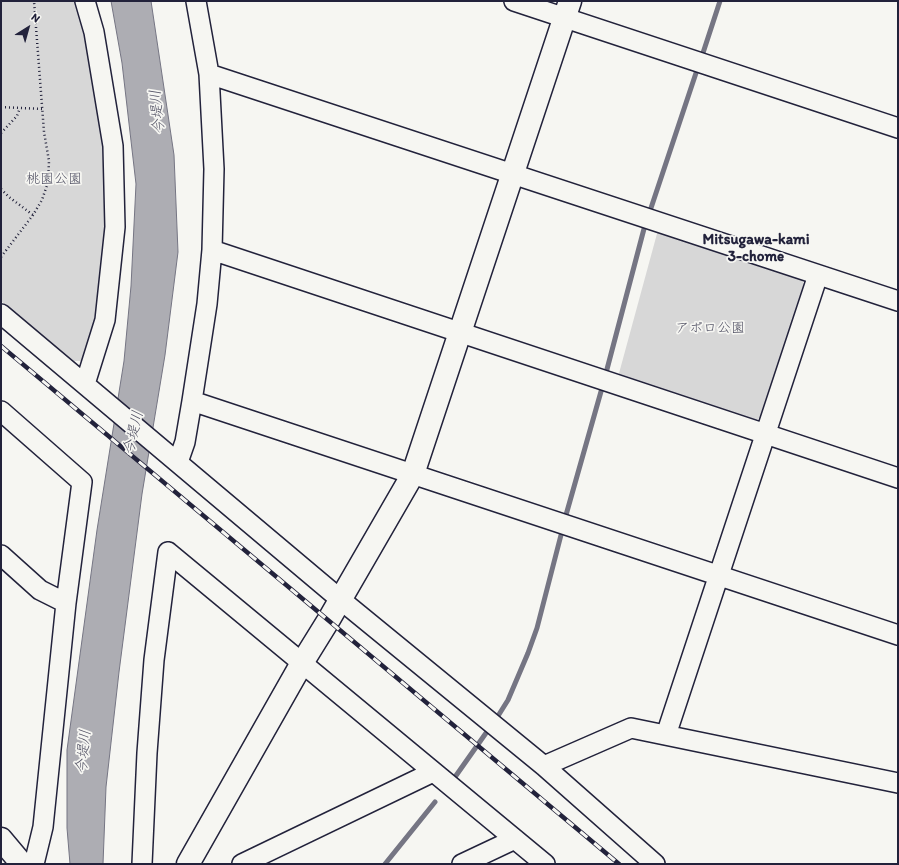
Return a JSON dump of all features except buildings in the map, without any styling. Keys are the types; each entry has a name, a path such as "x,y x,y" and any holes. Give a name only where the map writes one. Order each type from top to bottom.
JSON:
{"main road":[{"path":"188,864 302,662 341,600 413,474 567,9"},
{"path":"1,839 22,864"}],"street":[{"path":"85,1 94,32 113,146 115,227 105,320 85,384"},
{"path":"172,457 185,442 206,304 212,250 214,170 209,74 196,1"},
{"path":"514,1 567,9 898,128"},
{"path":"209,74 898,301"},
{"path":"212,250 898,478"},
{"path":"666,735 818,275"},
{"path":"1,314 341,600 544,766 655,864"},
{"path":"192,401 898,635"},
{"path":"1,411 82,482 66,603 44,827 34,864"},
{"path":"142,864 146,753 153,676 168,552 545,864"},
{"path":"1,555 40,590 66,603"},
{"path":"544,766 630,728 898,784"},
{"path":"242,864 433,772"},
{"path":"462,864 514,839"}],"path":[{"path":"1,257 33,215 42,200 48,182 49,160 34,1"},
{"path":"1,107 43,109"},
{"path":"1,133 17,116 20,108"},
{"path":"1,189 33,215"}],"green space":[{"name":"桃園公園","path":"1,1 77,1 98,81 108,186 105,297 86,361 74,361 1,301"},
{"name":"アポロ公園","path":"658,230 800,277 804,284 761,417 753,422 618,377"}],"water":[{"name":"今堤川","path":"111,1 151,1 174,155 178,252 165,355 142,494 119,672 106,787 103,864 70,864 67,828 67,750 97,530 124,361 131,286 136,184 122,63"}],"waterway":[{"path":"702,56 720,1"},
{"path":"650,211 697,70"},
{"path":"606,373 645,225"},
{"path":"566,515 602,388"},
{"path":"498,716 508,700 537,628 561,535"},
{"path":"455,777 486,733"},
{"path":"385,864 435,802"}],"railway":[{"path":"1,346 619,864"}],"district":[{"name":"Mitsugawa-kami 3-chome","path":"756,248"}]}
